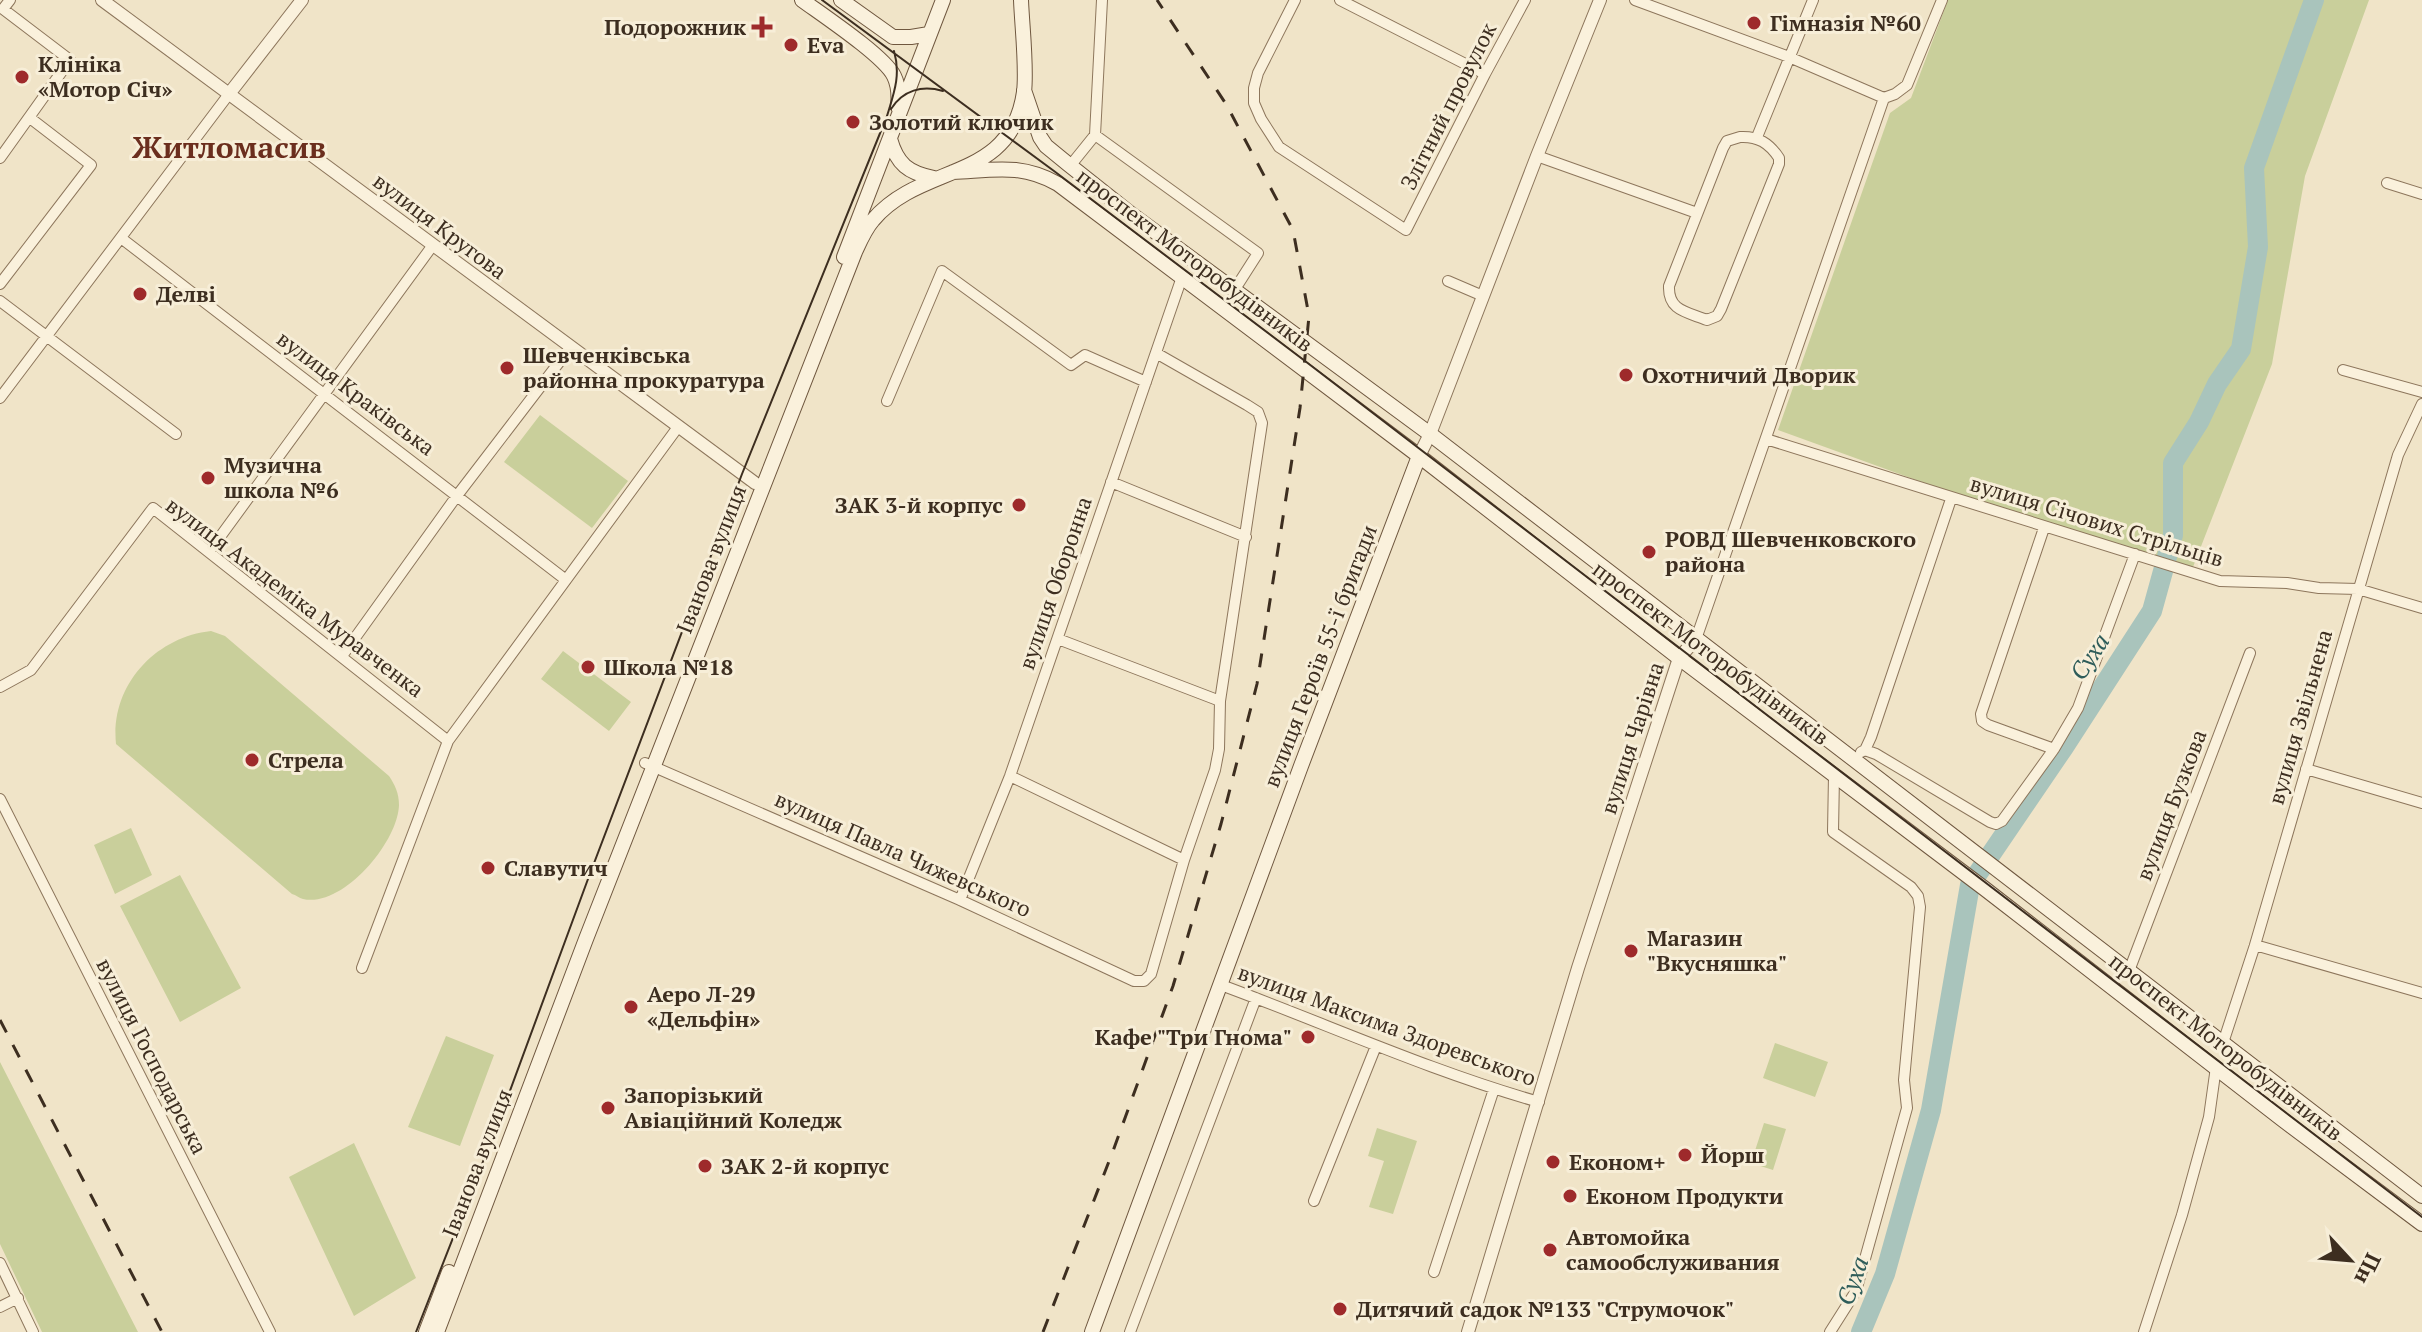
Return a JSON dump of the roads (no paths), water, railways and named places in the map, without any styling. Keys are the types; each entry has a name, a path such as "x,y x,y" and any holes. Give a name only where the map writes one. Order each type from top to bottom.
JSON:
{"main road":[{"path":"802,0 883,62 892,73 899,98 898,119"},
{"path":"841,0 893,37 929,34"},
{"name":"Іванова вулиця","path":"437,1332 755,483 943,0"},
{"name":"Іванова вулиця","path":"426,1332 842,282 863,236 885,208 934,178 985,157 1004,142 1016,121 1024,90 1021,0"},
{"name":"проспект Моторобудівників","path":"1024,90 1040,137 1070,166 1430,434 1696,639 1859,754 1954,837 2422,1196"},
{"path":"890,139 895,158 908,169 934,178"},
{"name":"проспект Моторобудівників","path":"953,172 1019,169 1039,174 1058,184 1419,456 2422,1224"},
{"name":"вулиця Героїв 55-ї бригади","path":"1092,1332 1419,456"}],"street":[{"name":"вулиця Кругова","path":"102,0 755,483"},
{"path":"0,398 302,0"},
{"path":"1070,166 1095,135 1102,0"},
{"name":"Злітний провулок","path":"1295,0 1258,73 1254,103 1261,119 1279,147 1406,230 1525,0"},
{"path":"1340,0 1485,74"},
{"name":"вулиця Героїв 55-ї бригади","path":"1419,456 1600,0"},
{"path":"1635,0 1789,57 1884,98"},
{"path":"1757,137 1813,0"},
{"name":"вулиця Чарівна","path":"1468,1332 1578,968 1679,658 1696,639 1884,98 1907,85 1942,0"},
{"path":"0,158 70,60 4,8"},
{"path":"0,284 91,165 30,118"},
{"path":"1095,135 1258,253 1235,289"},
{"path":"1757,137 1775,152 1779,164 1721,309 1707,320 1674,305 1669,300 1669,286 1727,141 1757,137"},
{"path":"1537,156 1697,213"},
{"path":"2387,183 2422,194"},
{"name":"вулиця Краківська","path":"121,238 566,580"},
{"path":"209,552 433,245"},
{"path":"887,401 942,271 1071,365 1085,355 1146,382"},
{"name":"вулиця Оборонна","path":"960,900 1010,776 1182,277"},
{"path":"1448,281 1483,296"},
{"path":"0,301 176,434"},
{"path":"342,656 456,497 570,348"},
{"path":"1010,776 1184,860 1215,770 1219,749 1220,701 1262,423 1258,412 1156,353"},
{"path":"2343,370 2422,392"},
{"name":"вулиця Звільнена","path":"2223,1043 2255,945 2398,455 2422,404"},
{"path":"362,968 448,741 678,427"},
{"name":"вулиця Січових Стрільців","path":"1766,439 2220,581 2358,589 2422,608"},
{"path":"1111,482 1246,537"},
{"path":"1951,499 1859,754 1876,754 1996,824 2005,817 2054,749 2078,708 2135,554"},
{"name":"вулиця Академіка Муравченка","path":"0,687 31,670 153,508 448,741"},
{"path":"2044,528 1981,714 1982,721 1988,725 2054,749"},
{"path":"1058,639 1220,701"},
{"name":"вулиця Бузкова","path":"2129,971 2250,653"},
{"name":"вулиця Павла Чижевського","path":"650,765 960,900 1134,981 1144,981 1151,974 1184,860"},
{"path":"2306,769 2422,803"},
{"path":"1830,1332 1856,1291 1907,1108 1904,1080 1920,907 1918,896 1911,887 1833,832 1834,775"},
{"name":"вулиця Господарська","path":"0,799 270,1332"},
{"path":"2255,945 2422,993"},
{"name":"вулиця Максима Здоревського","path":"1221,985 1376,1046 1539,1102"},
{"path":"1130,1332 1256,998"},
{"path":"1314,1201 1376,1046"},
{"path":"2144,1332 2182,1215 2209,1117 2216,1067"},
{"path":"1434,1272 1494,1089"},
{"path":"0,1263 33,1332"},
{"path":"0,1307 18,1298"}],"waterway":[{"name":"Суха","path":"1861,1332 1885,1274 1931,1110 1970,885 2152,611 2173,535 2173,463 2199,422 2217,384 2241,349 2258,247 2254,168 2314,0"}],"tram line":[{"path":"822,0 1305,361 2422,1217"},
{"path":"416,1332 497,1126 742,474 887,116 897,76 894,51"},
{"path":"891,109 907,93 928,89 943,91"}],"railway":[{"path":"1043,1332 1173,986 1221,824 1257,684 1300,408 1309,316 1293,230 1226,104 1157,0"},
{"path":"0,1020 162,1332"}],"place":[{"name":"Гімназія №60","path":"1754,23"},
{"name":"Подорожник","path":"762,27"},
{"name":"Eva","path":"791,45"},
{"name":"Клініка «Мотор Січ»","path":"22,77"},
{"name":"Золотий ключик","path":"853,122"},
{"name":"Делві","path":"140,294"},
{"name":"Шевченківська районна прокуратура","path":"507,368"},
{"name":"Охотничий Дворик","path":"1626,375"},
{"name":"Музична школа №6","path":"208,478"},
{"name":"ЗАК 3-й корпус","path":"1019,505"},
{"name":"РОВД Шевченковского района","path":"1649,552"},
{"name":"Школа №18","path":"588,667"},
{"name":"Стрела","path":"252,760"},
{"name":"Славутич","path":"488,868"},
{"name":"Магазин \"Вкусняшка\"","path":"1631,951"},
{"name":"Аеро Л-29 «Дельфін»","path":"631,1007"},
{"name":"Кафе \"Три Гнома\"","path":"1308,1037"},
{"name":"Запорізький Авіаційний Коледж","path":"608,1108"},
{"name":"Йорш","path":"1685,1155"},
{"name":"Економ+","path":"1553,1162"},
{"name":"ЗАК 2-й корпус","path":"705,1166"},
{"name":"Економ Продукти","path":"1570,1196"},
{"name":"Автомойка самообслуживания","path":"1550,1250"},
{"name":"Дитячий садок №133 \"Струмочок\"","path":"1340,1309"}],"district":[{"name":"Житломасив","path":"229,148"}]}
